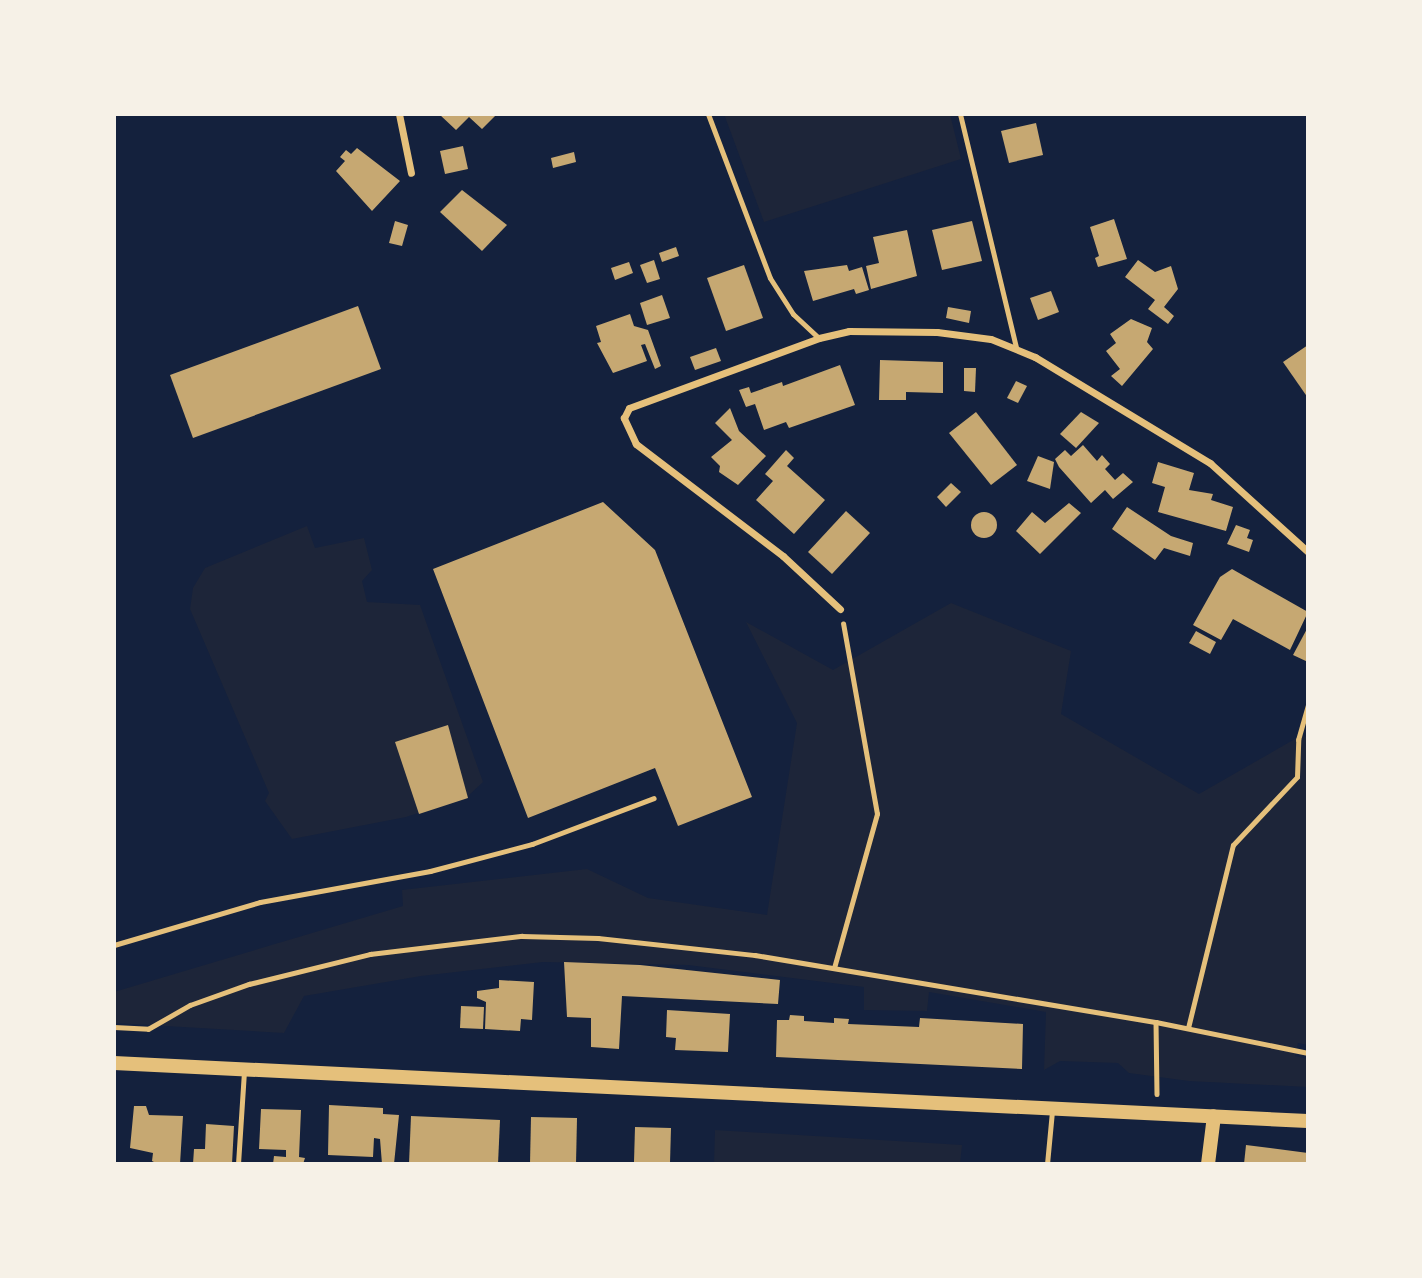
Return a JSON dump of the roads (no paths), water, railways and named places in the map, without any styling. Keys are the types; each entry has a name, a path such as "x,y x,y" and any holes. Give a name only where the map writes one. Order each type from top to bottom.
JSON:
{"main road":[{"path":"114,1063 1308,1121"},
{"path":"1208,1164 1214,1116"}],"street":[{"path":"399,114 411,173"},
{"path":"840,609 783,556 636,444 624,418 639,401 819,338 849,331 937,332 1016,347 1210,463 1308,552"}],"lane":[{"path":"709,114 770,278 793,314 819,338"},
{"path":"960,114 1016,347"},
{"path":"114,945 260,902 430,870 532,844 654,798"},
{"path":"238,1164 244,1070"},
{"path":"1047,1164 1052,1108"}]}
